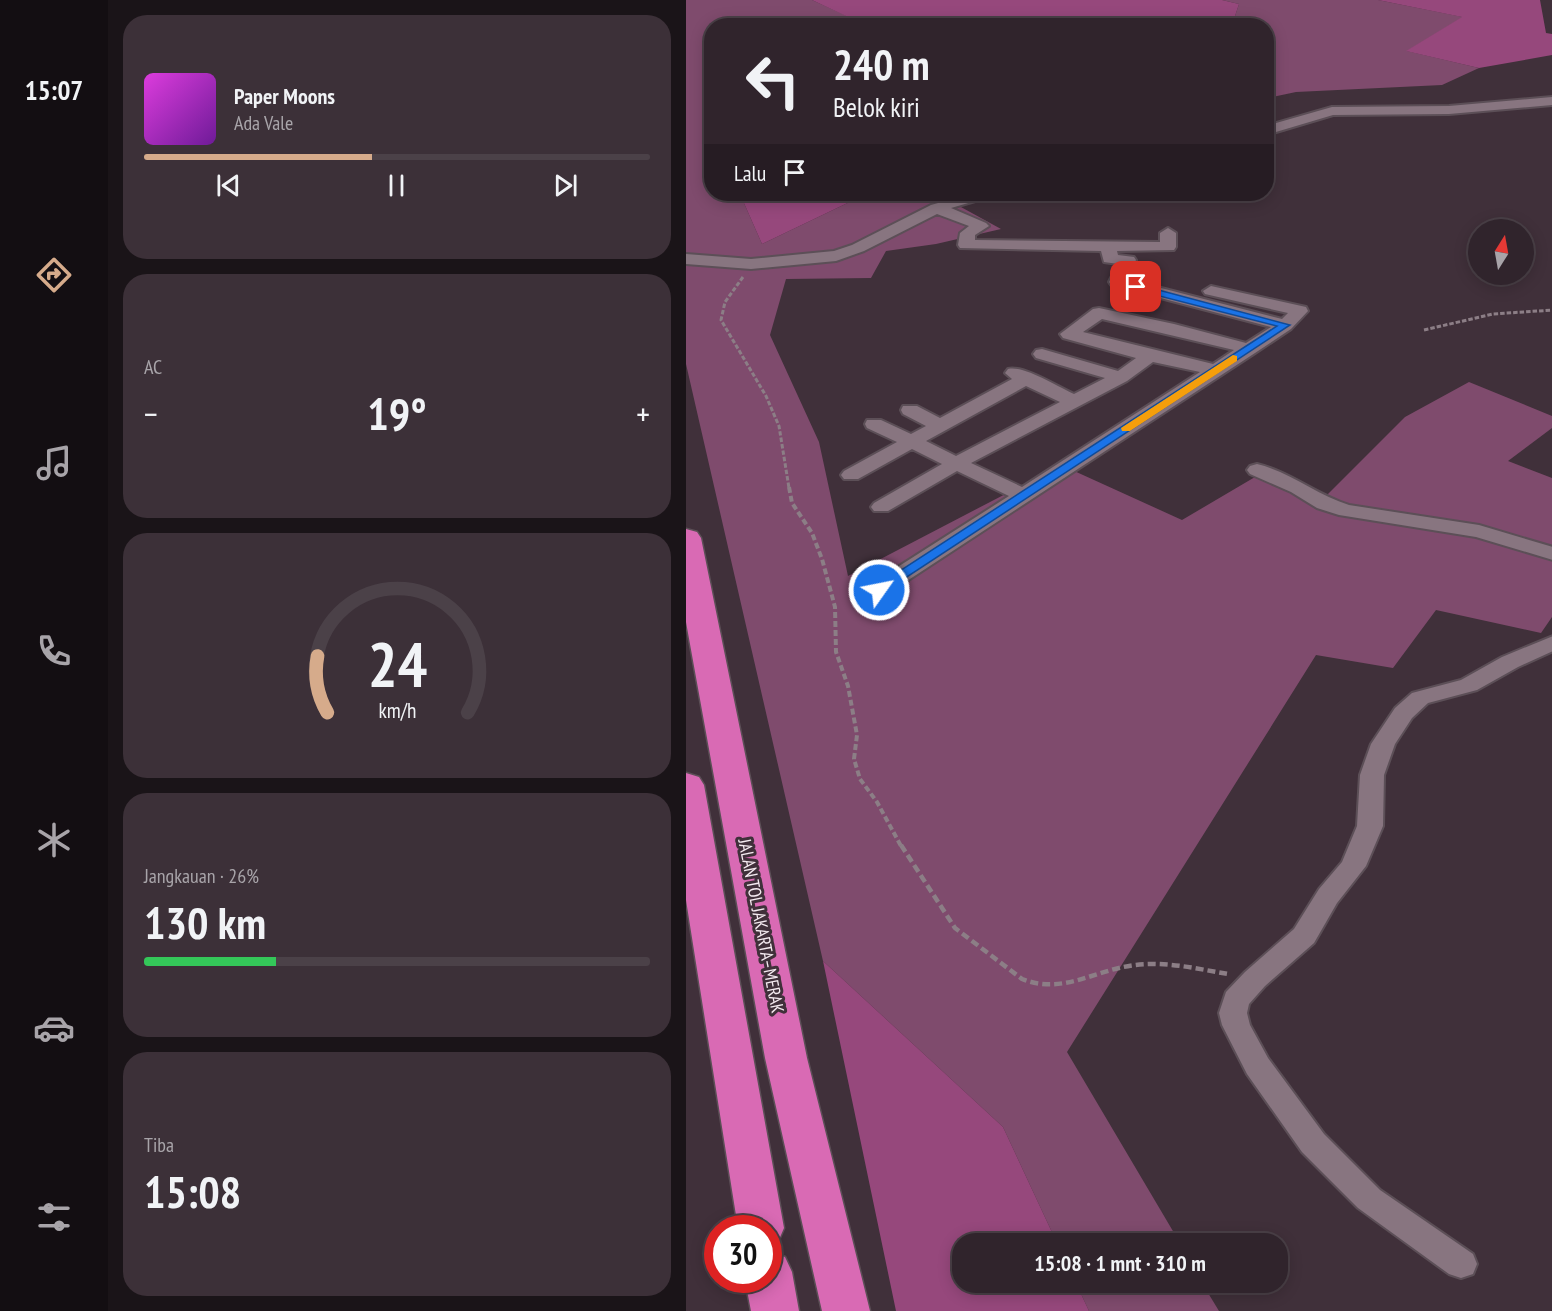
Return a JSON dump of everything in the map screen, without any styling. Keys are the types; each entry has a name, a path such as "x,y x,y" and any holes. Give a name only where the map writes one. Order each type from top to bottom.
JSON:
{"highway":[{"name":"JALAN TOL JAKARTA–MERAK","path":"686,538 786,1058 846,1311"},
{"path":"686,784 759,1215"},
{"path":"772,1293 775,1311"}],"street":[{"path":"1274,129 1332,111 1449,110 1553,101"},
{"path":"686,259 751,264 815,259 848,252 936,208 960,201"},
{"path":"936,208 981,226 968,233 966,245 1109,246 1126,240 1156,253 1168,247 1168,233"},
{"path":"1109,246 1110,259 1128,260 1117,282 1285,325"},
{"path":"879,590 1285,325 1300,311 1211,291"},
{"path":"1215,370 1150,356 1069,334 1099,313 1248,349"},
{"path":"1042,354 1121,377"},
{"path":"881,507 1121,377 1150,356"},
{"path":"851,475 941,426 1020,375 1075,402"},
{"path":"910,410 941,426"},
{"path":"874,424 1023,495"},
{"path":"1257,470 1298,488 1324,504 1346,511 1479,531 1553,554"},
{"path":"1461,1264 1369,1198 1313,1143 1257,1066 1236,1025 1233,1013 1236,1000 1255,979 1304,936 1328,896 1353,866 1370,826 1372,776 1383,744 1403,712 1420,698 1469,685 1510,662 1553,643"}],"path":[{"path":"751,264 735,292 725,302 721,320 766,396 779,426 792,502 812,533 822,559 834,607 836,652 848,686 857,735 854,759 860,779 877,802 908,858 956,928 1022,979 1035,984 1058,986 1086,976 1136,966 1181,966 1255,979"},
{"path":"1424,330 1493,314 1522,310 1553,310"}],"shaded area":[{"path":"686,0 812,0 847,16 843,18 704,18 704,201 743,201 762,244 852,201 950,201 1001,229 936,244 886,251 871,278 786,279 770,335 819,442 848,576 1061,465 1182,520 1255,477 1322,500 1405,417 1469,382 1552,416 1552,428 1508,461 1552,478 1552,617 1541,633 1436,610 1393,668 1316,655 1067,1052 1174,1233 1052,1233 1003,1127 823,961 686,364"},
{"path":"812,0 1222,0 1239,4 1234,18 842,18 846,16"},
{"path":"1222,0 1378,0 1463,17 1407,51 1479,68 1442,85 1296,92 1274,97 1274,18 1234,18 1239,4"},
{"path":"1378,0 1540,0 1546,33 1552,34 1552,55 1479,68 1406,51 1462,17"},
{"path":"743,201 852,201 762,244"},
{"path":"823,961 1003,1127 1052,1233 952,1233 952,1293 1081,1293 1089,1311 896,1311"},
{"path":"1081,1293 1208,1293 1219,1311 1089,1311"}],"slow traffic":[{"path":"1126,428 1233,359"}],"route":[{"path":"879,590 1285,325 1136,287"}]}
